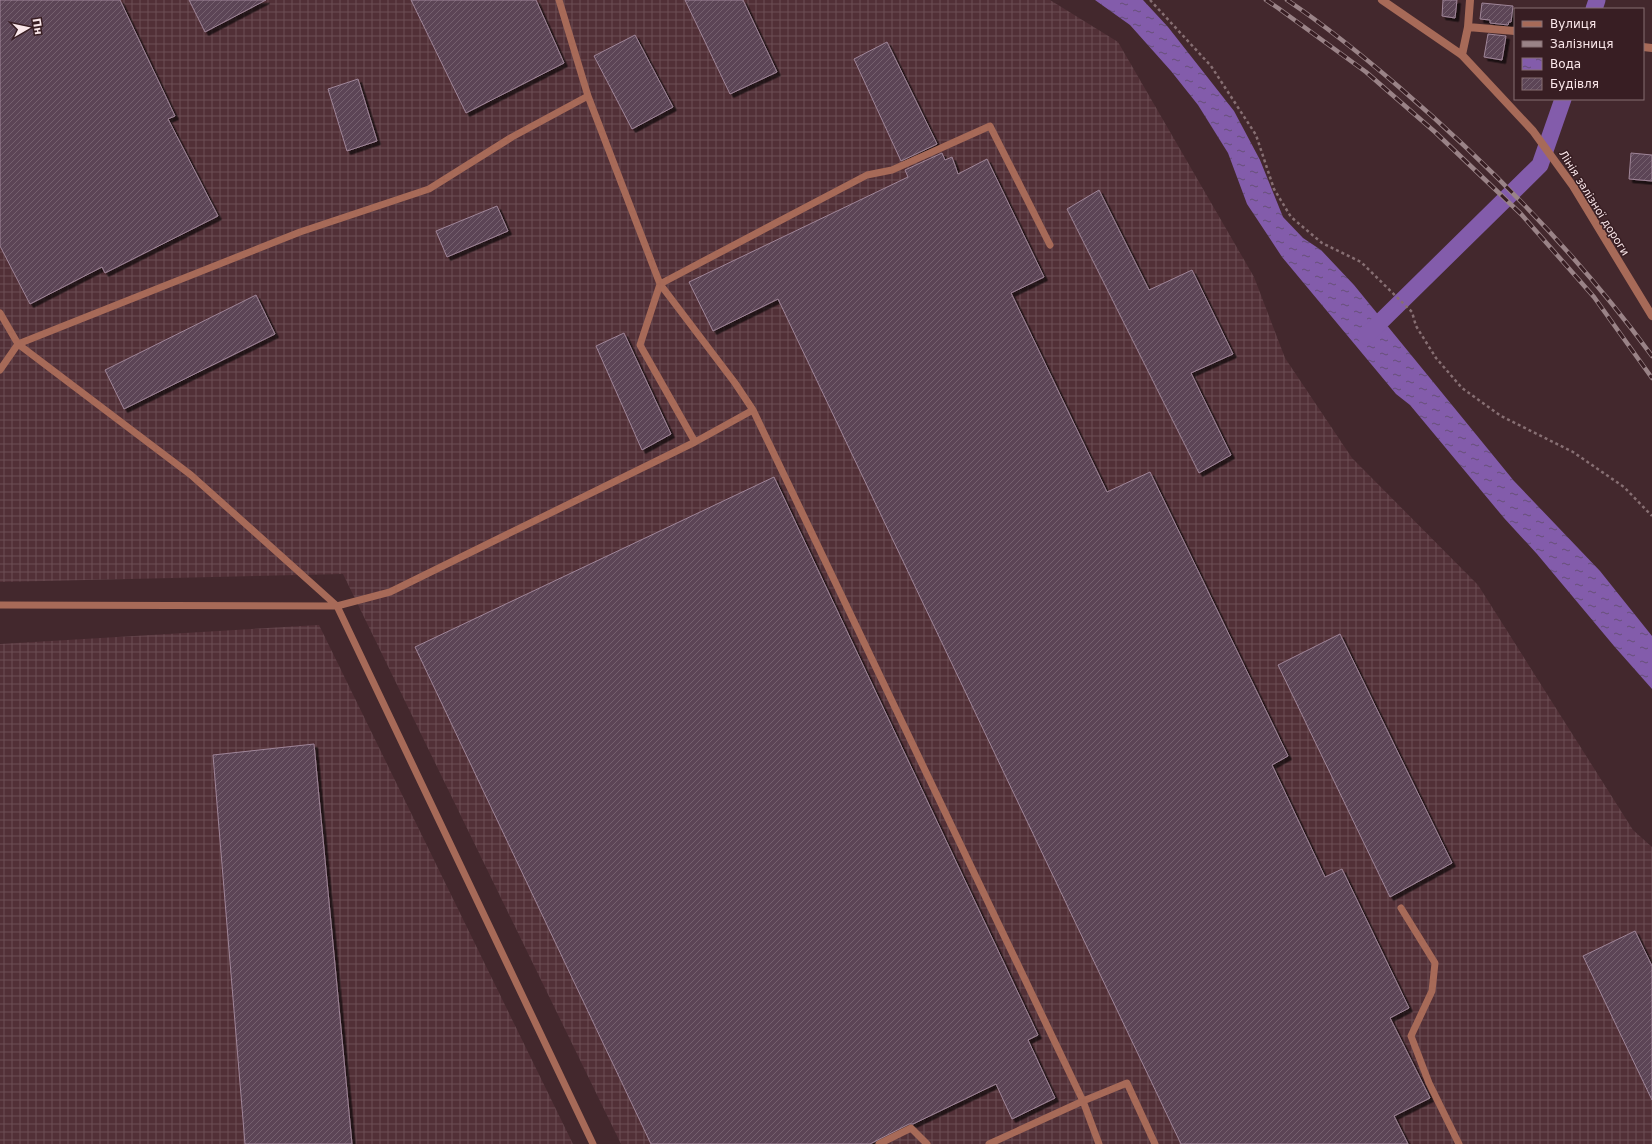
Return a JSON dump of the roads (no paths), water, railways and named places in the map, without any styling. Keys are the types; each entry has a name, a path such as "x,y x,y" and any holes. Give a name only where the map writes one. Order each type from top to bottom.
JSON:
{"street":[{"name":"Лінія залізної дороги","path":"1382,0 1462,55 1533,131 1573,186 1652,316"},
{"path":"1462,55 1468,27 1470,0"},
{"path":"1468,27 1514,31"}],"lane":[{"path":"559,0 588,96 660,284 735,383 753,410 1083,1101 1099,1144"},
{"path":"0,370 18,344 300,232 429,189 512,137 588,96"},
{"path":"695,442 640,345 660,284 867,175 892,170 990,126 1050,245"},
{"path":"0,314 18,344 190,475 337,606 593,1144"},
{"path":"0,605 337,606 390,592 695,442 753,410"},
{"path":"1401,908 1434,963 1432,991 1411,1036 1429,1083 1459,1144"},
{"path":"989,1144 1083,1101 1127,1083 1155,1144"},
{"path":"879,1144 911,1128 927,1144"}],"water":[{"path":"1095,0 1143,0 1168,27 1234,111 1260,160 1283,217 1303,238 1321,250 1354,285 1514,481 1600,571 1652,636 1652,689 1537,554 1504,518 1410,405 1396,394 1282,257 1247,204 1228,153 1198,105 1171,71 1130,25"}],"waterway":[{"path":"1594,8 1597,0"},
{"path":"1366,336 1540,165 1563,100"}],"railway":[{"path":"1266,0 1366,72 1435,132 1521,214 1594,297 1652,378"},
{"path":"1287,0 1331,31 1385,75 1468,149 1501,181 1565,248 1595,283 1652,356"}]}
